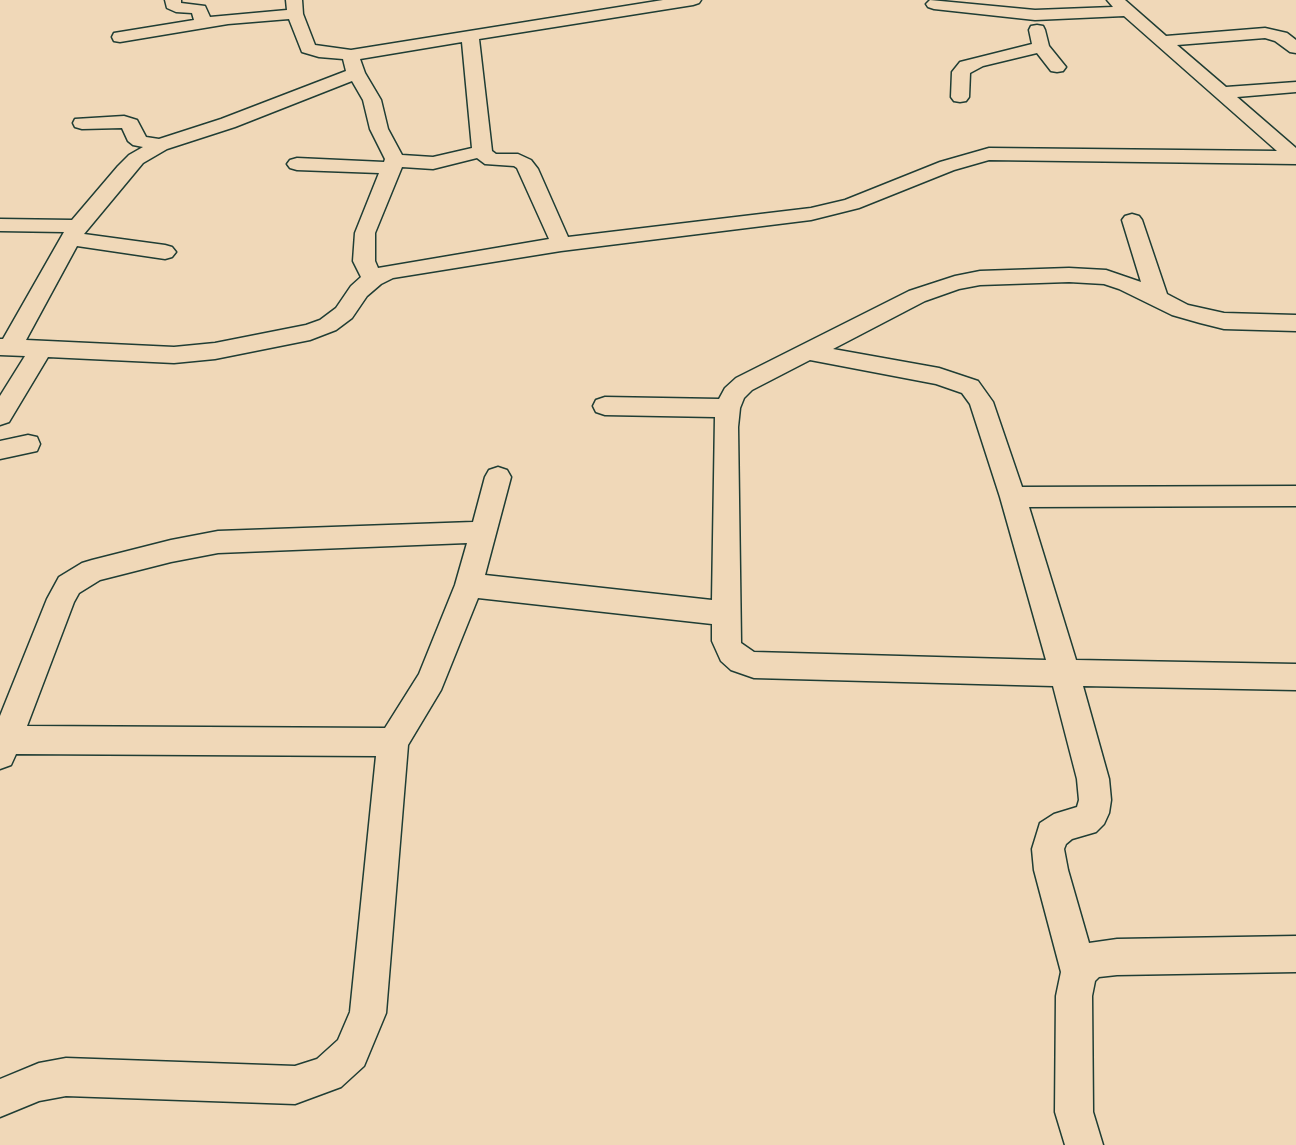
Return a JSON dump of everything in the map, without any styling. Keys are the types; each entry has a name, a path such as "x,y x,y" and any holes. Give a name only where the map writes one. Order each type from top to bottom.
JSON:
{"street":[{"path":"173,0 173,5 176,8 199,9 204,23"},
{"path":"693,0 470,36 353,64 210,130 160,145 136,159 125,170 74,232 5,347 174,355 215,351 310,332 328,325 344,313 359,291 373,279 388,272 561,244 811,214 852,204 947,166 989,154 1019,152 1295,158"},
{"path":"934,4 1035,15 1121,5 1295,158"},
{"path":"120,37 295,7 308,48 353,64 372,100 379,128 390,152 393,163 365,233 364,261 373,279"},
{"path":"1035,15 1040,47 1057,67"},
{"path":"1161,41 1265,33 1281,37 1296,48"},
{"path":"470,36 482,151 485,156 492,160 518,160 524,164 528,169 561,244"},
{"path":"960,97 961,72 966,66 1040,47"},
{"path":"1221,93 1296,87"},
{"path":"82,123 124,122 130,124 135,138 140,141 160,145"},
{"path":"297,164 433,163 482,151"},
{"path":"1132,220 1157,299"},
{"path":"0,225 74,232 165,252"},
{"path":"1296,323 1224,321 1187,312 1106,277 1069,275 980,278 955,282 918,296 744,384 733,394 728,408 726,614 726,641 731,652 741,661 754,665 1296,677"},
{"path":"0,416 42,349"},
{"path":"808,352 939,376 970,387 981,402 1013,497 1065,673 1093,780 1095,800 1093,813 1085,821 1065,825 1052,834 1048,849 1051,870 1079,972 1074,996 1074,1112 1084,1145"},
{"path":"605,406 728,408"},
{"path":"0,450 28,444"},
{"path":"0,1098 39,1082 66,1077 296,1085 328,1074 351,1053 368,1013 393,742 414,711 431,680 470,585 498,477"},
{"path":"1013,497 1296,496"},
{"path":"393,742 2,748 61,598 69,585 92,571 171,551 218,542 484,532"},
{"path":"470,585 726,614"},
{"path":"1079,972 1091,960 1117,957 1296,954"}]}
